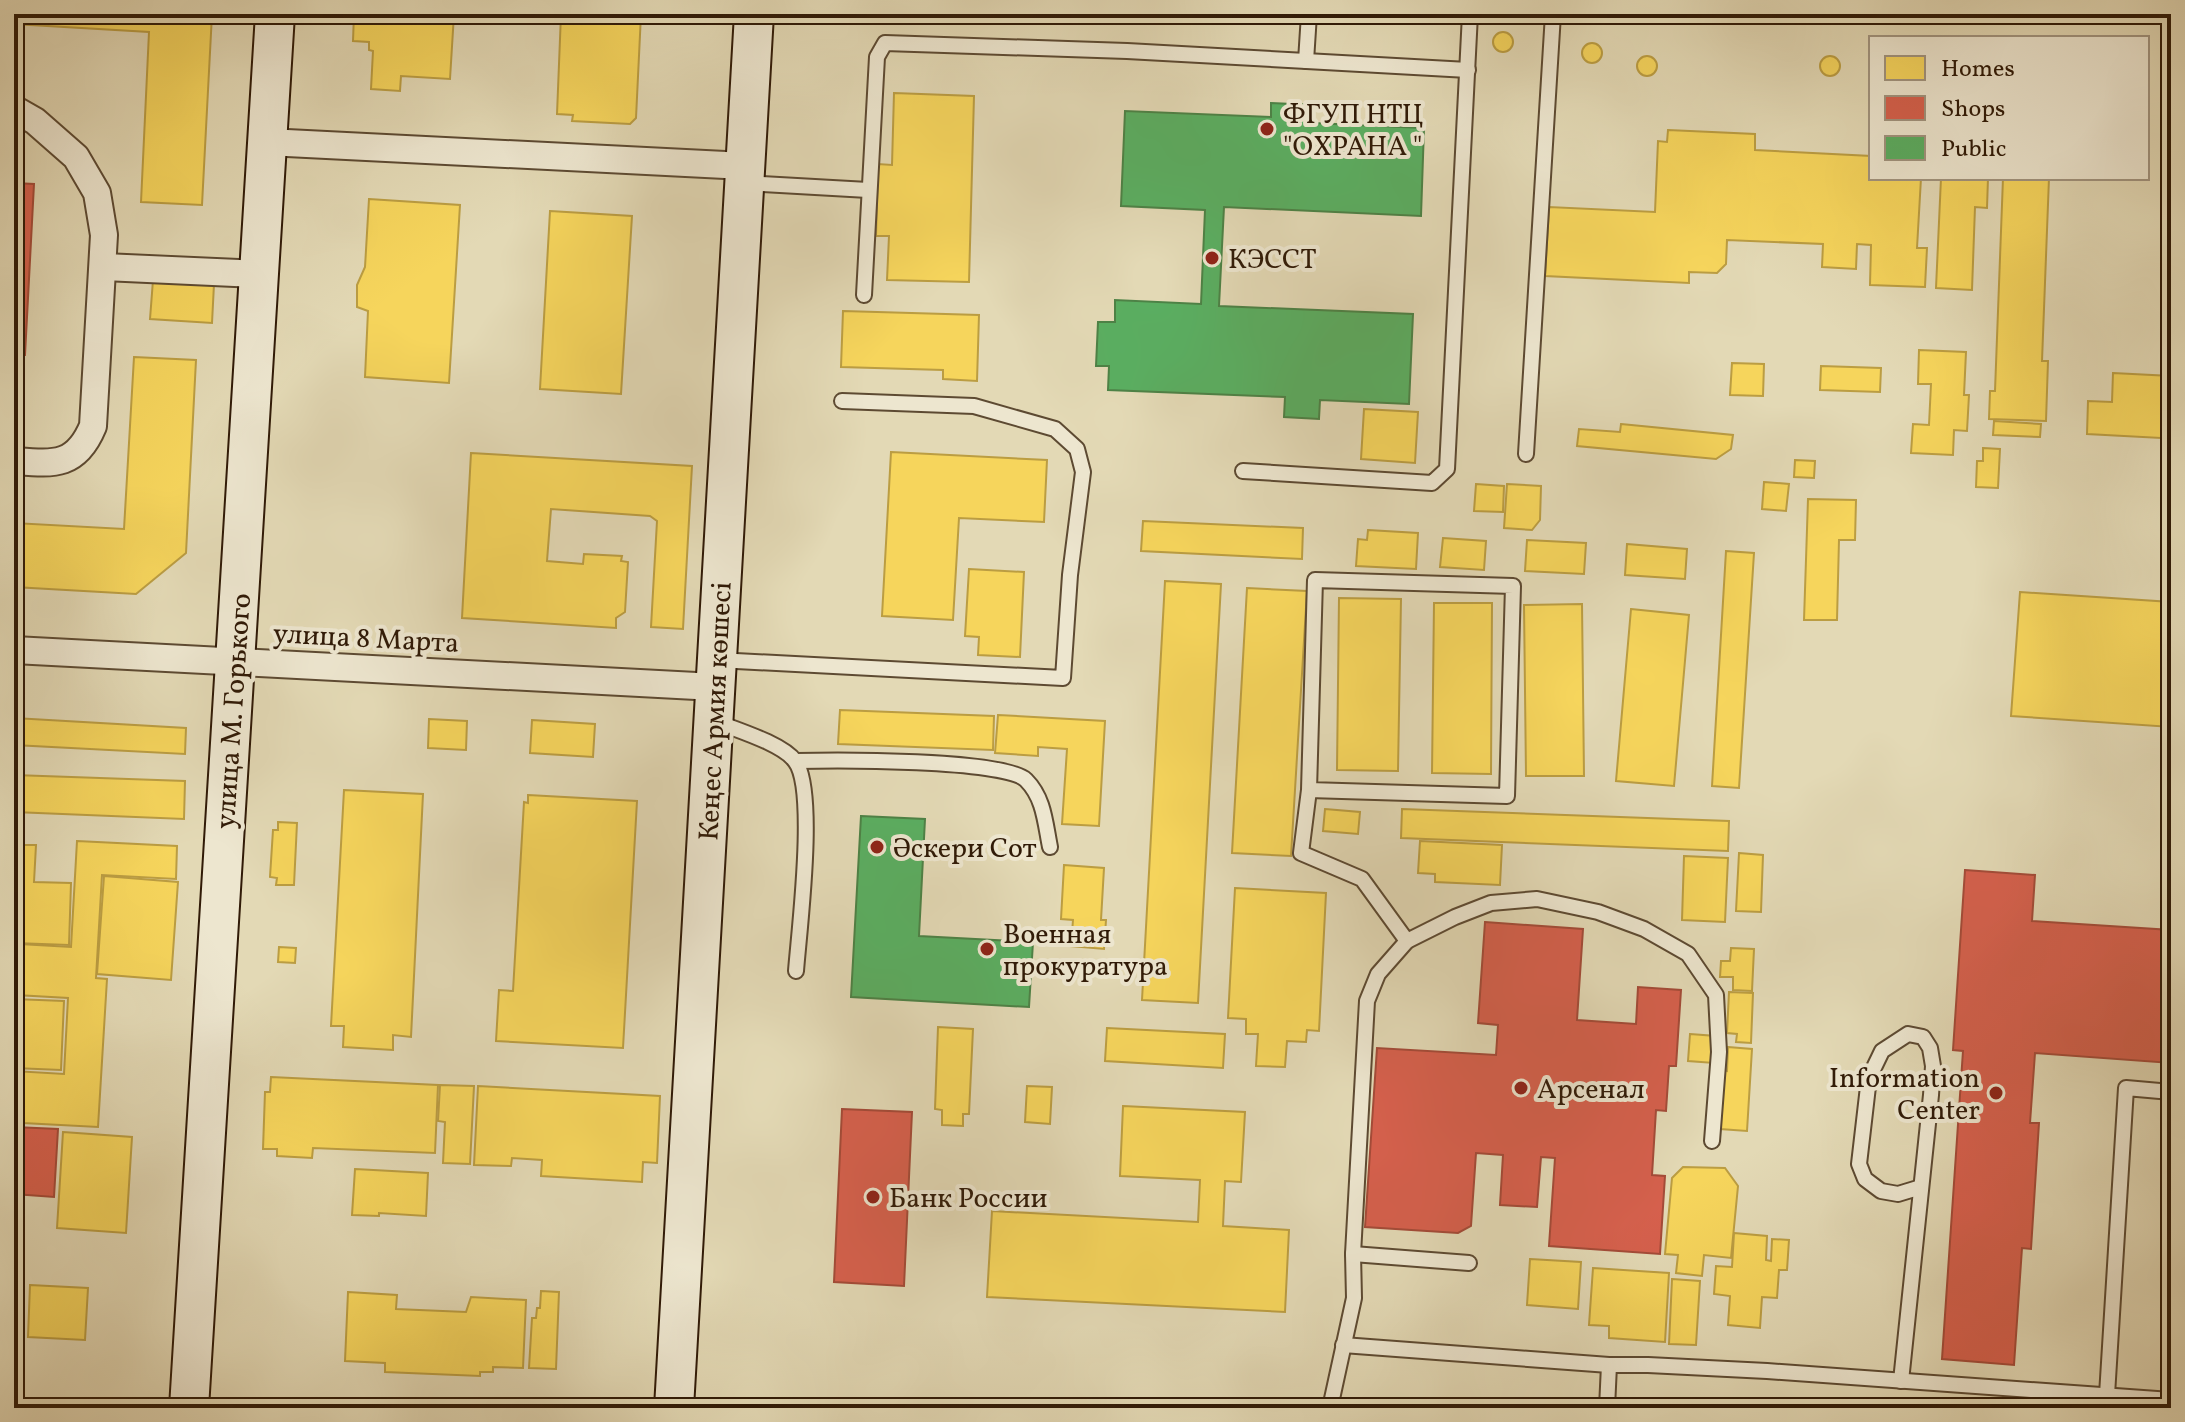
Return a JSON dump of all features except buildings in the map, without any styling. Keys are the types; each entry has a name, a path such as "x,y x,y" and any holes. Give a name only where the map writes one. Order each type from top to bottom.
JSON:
{"main road":[{"name":"улица М. Горького","path":"189,1408 275,14"},
{"name":"Кеңес Армия көшесі","path":"674,1408 754,14"}],"street":[{"path":"14,109 35,121 76,157 97,193 104,235 93,426 85,446 69,458 51,463 14,461"},
{"path":"267,142 744,174"},
{"path":"104,267 259,274"},
{"name":"улица 8 Марта","path":"14,650 715,689"}],"lane":[{"path":"1306,61 1309,14"},
{"path":"1243,471 1432,483 1447,469 1470,14"},
{"path":"1526,454 1553,14"},
{"path":"864,295 877,57 885,43 1127,51 1468,70"},
{"path":"744,174 868,190"},
{"path":"715,689 1063,678 1070,575 1083,472 1077,449 1055,429 974,406 842,401"},
{"path":"1309,790 1507,796 1513,586 1315,580 1309,790 1301,853 1362,879 1407,941"},
{"path":"715,689 796,761 804,786 805,852 796,971"},
{"path":"796,761 858,759 984,767 1023,776 1040,798 1050,847"},
{"path":"1330,1408 1354,1298 1353,1254 1367,1001 1378,974 1407,941 1491,903 1537,899 1598,912 1632,924 1688,954 1716,995 1719,1052 1712,1141"},
{"path":"1901,1381 1921,1187 1933,1066 1930,1048 1923,1037 1908,1034 1882,1051 1869,1078 1859,1164 1865,1179 1881,1191 1898,1194 1921,1187"},
{"path":"2107,1395 2126,1088 2171,1092"},
{"path":"1353,1254 1469,1263"},
{"path":"1343,1345 2171,1400"},
{"path":"1607,1408 1609,1365"}],"place":[{"name":"ФГУП НТЦ \"ОХРАНА \"","path":"1267,129"},
{"name":"КЭССТ","path":"1212,258"},
{"name":"Әскери Сот","path":"877,847"},
{"name":"Военная прокуратура","path":"987,949"},
{"name":"Арсенал","path":"1521,1088"},
{"name":"Information Center","path":"1996,1093"},
{"name":"Банк России","path":"873,1197"}]}
